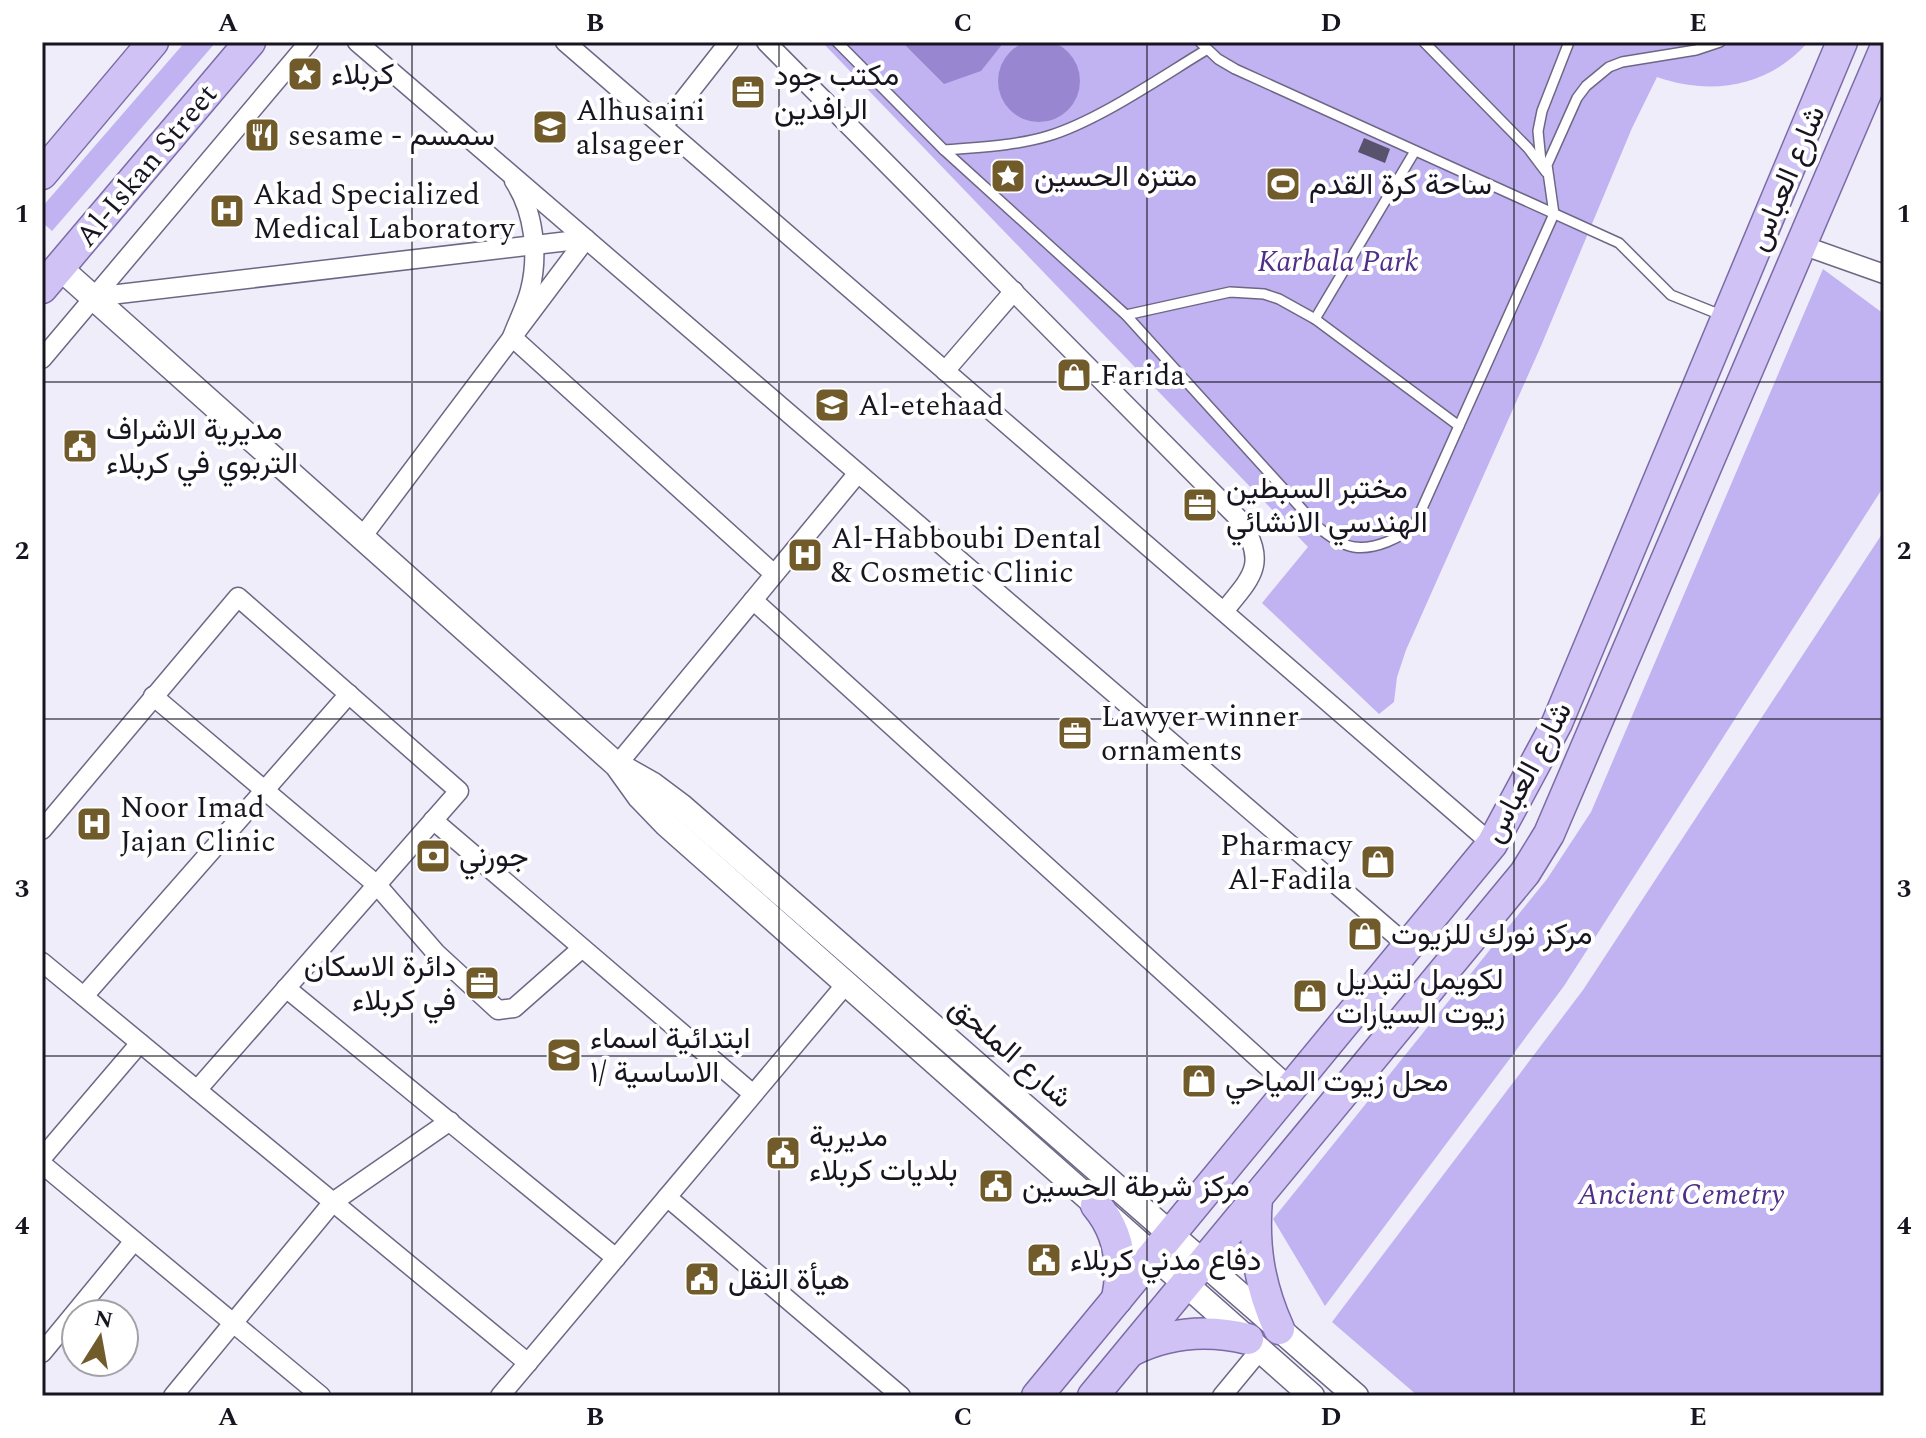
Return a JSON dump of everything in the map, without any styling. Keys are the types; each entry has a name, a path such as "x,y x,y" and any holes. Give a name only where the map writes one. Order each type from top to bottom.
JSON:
{"main road":[{"path":"42,174 153,42"},
{"name":"Al-Iskan Street","path":"51,277 250,42"},
{"name":"شارع العباس","path":"1037,1396 1492,844 1557,723 1842,42"},
{"name":"شارع العباس","path":"1093,1396 1525,873 1549,834 1884,51"},
{"path":"1129,1352 1157,1340 1187,1333 1218,1333 1262,1339 1266,1298 1255,1243 1257,1198"},
{"path":"1096,1205 1112,1228 1119,1256 1117,1299"}],"street":[{"path":"42,359 309,42"},
{"path":"357,42 1408,946"},
{"path":"565,42 1492,844"},
{"path":"663,126 729,42"},
{"path":"766,42 1241,521 1253,542 1256,564 1249,581 1224,611"},
{"path":"509,173 527,210 534,245 530,291 512,337"},
{"path":"93,297 586,239"},
{"path":"362,537 586,239"},
{"path":"1802,245 1884,274"},
{"path":"51,277 93,297 617,765 858,473"},
{"path":"945,371 1014,291"},
{"path":"512,337 774,574"},
{"path":"44,823 238,597 459,791 197,1090"},
{"path":"753,600 1291,1088"},
{"path":"84,996 349,694"},
{"path":"153,696 377,885 436,953 498,1010 514,1008 581,949"},
{"name":"شارع الملحق","path":"617,765 653,785 681,806 862,964 1194,1273 1262,1339 1312,1396"},
{"name":"شارع الملحق","path":"617,765 640,797 666,824 1096,1205 1162,1245"},
{"path":"433,820 753,1094"},
{"path":"42,962 528,1363"},
{"path":"500,1396 862,964"},
{"path":"286,988 616,1258"},
{"path":"140,1043 42,1161 321,1396"},
{"path":"173,1396 333,1202 450,1121"},
{"path":"667,1197 901,1396"},
{"path":"42,1353 134,1241"},
{"path":"1222,1396 1262,1339"},
{"name":"شارع الملحق","path":"1262,1339 1356,1396"}],"lane":[{"path":"837,42 944,150 1126,315 1319,528 1338,542 1355,548 1392,540 1407,533 1415,524 1554,214 1547,165 1577,98 1609,67 1640,57 1696,50 1720,42"},
{"path":"1424,42 1541,162 1548,175"},
{"path":"1541,162 1538,131 1542,111 1569,42"},
{"path":"944,150 1016,143 1052,135 1087,119 1203,46 1235,69 1619,243 1671,295 1728,317"},
{"path":"1315,319 1415,151"},
{"path":"1126,315 1211,294 1250,292 1279,299 1315,319 1459,426"}],"green space":[{"path":"185,42 216,42 52,231 42,222 42,207"},
{"name":"Karbala Park","path":"822,42 1808,42 1776,69 1738,84 1698,86 1657,77 1632,128 1541,346 1406,650 1397,677 1394,702 1379,714 1262,603 1308,547"},
{"path":"1823,269 1884,314 1884,486 1564,986 1325,1306 1273,1219 1547,879 1591,812"},
{"name":"Ancient Cemetry","path":"1884,531 1884,1396 1418,1396 1332,1322 1583,990"}],"shaded area":[{"path":"1039,40 1055,43 1068,52 1077,65 1080,81 1077,97 1068,110 1055,119 1039,122 1023,119 1010,110 1001,97 998,81 1001,65 1010,52 1023,43"},
{"path":"902,42 1004,42 981,71 944,84"}],"building":[{"path":"1364,138 1390,149 1385,163 1358,152"}],"place":[{"name":"كربلاء","path":"305,74"},
{"name":"مكتب جود الرافدين","path":"748,92"},
{"name":"Alhusaini alsageer","path":"550,127"},
{"name":"sesame - سمسم","path":"262,135"},
{"name":"متنزه الحسين","path":"1008,176"},
{"name":"ساحة كرة القدم","path":"1283,184"},
{"name":"Akad Specialized Medical Laboratory","path":"227,211"},
{"name":"Farida","path":"1074,375"},
{"name":"Al-etehaad","path":"832,405"},
{"name":"مديرية الاشراف التربوي في كربلاء","path":"80,446"},
{"name":"مختبر السبطين الهندسي الانشائي","path":"1200,505"},
{"name":"Al-Habboubi Dental & Cosmetic Clinic","path":"805,555"},
{"name":"Lawyer winner ornaments","path":"1075,733"},
{"name":"Noor Imad Jajan Clinic","path":"94,824"},
{"name":"جورني","path":"433,856"},
{"name":"Pharmacy Al-Fadila","path":"1378,862"},
{"name":"مركز نورك للزيوت","path":"1365,934"},
{"name":"دائرة الاسكان في كربلاء","path":"482,983"},
{"name":"لكويمل لتبديل زيوت السيارات","path":"1310,996"},
{"name":"ابتدائية اسماء الاساسية /١","path":"564,1055"},
{"name":"محل زيوت المياحي","path":"1199,1081"},
{"name":"مديرية بلديات كربلاء","path":"783,1153"},
{"name":"مركز شرطة الحسين","path":"996,1186"},
{"name":"دفاع مدني كربلاء","path":"1044,1260"},
{"name":"هيأة النقل","path":"702,1279"}]}
